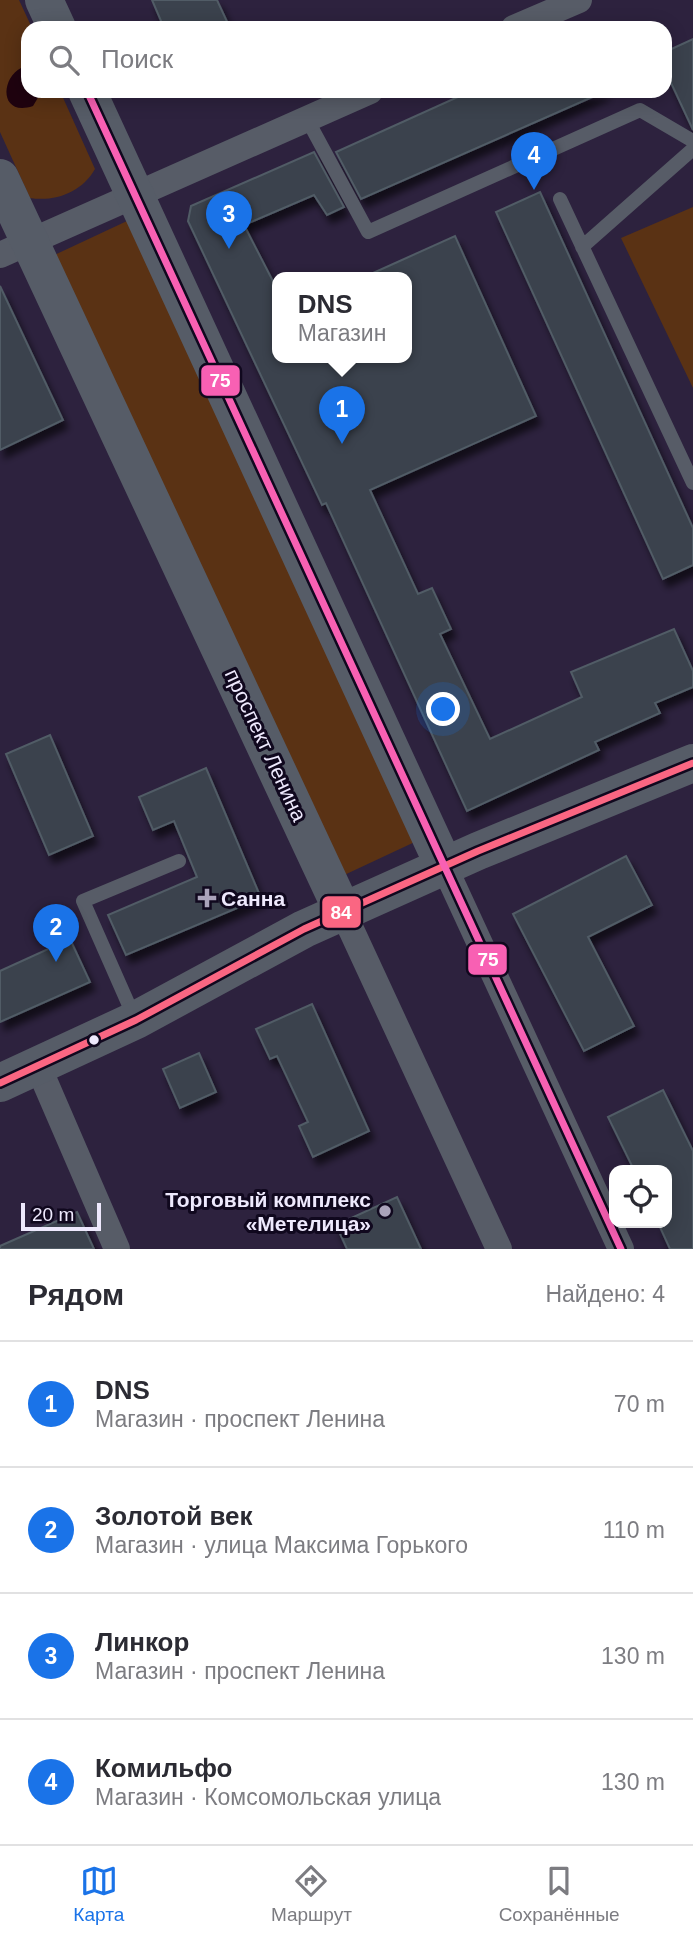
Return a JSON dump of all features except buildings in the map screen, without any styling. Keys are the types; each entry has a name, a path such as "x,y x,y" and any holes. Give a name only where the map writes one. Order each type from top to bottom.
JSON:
{"street":[{"path":"44,0 54,21"},
{"path":"530,21 579,0"},
{"path":"90,98 621,1249"},
{"path":"15,248 354,98"},
{"name":"проспект Ленина","path":"0,178 15,248 343,912 499,1249"},
{"path":"0,1083 136,1020 304,929 478,851 693,763"},
{"path":"38,1066 117,1249"}],"lane":[{"path":"307,119 368,232 640,110 693,141"},
{"path":"582,247 693,149"},
{"path":"560,199 693,482"},
{"path":"136,1020 83,901 180,860"}],"shaded area":[{"path":"0,0 19,0 29,21 21,21 21,98 63,98 95,169 83,184 67,194 59,197 30,198 0,132"},
{"path":"21,68 21,98 38,98 33,106 22,108 9,102 7,88 14,73"},
{"path":"693,207 693,388 621,238"},
{"path":"127,221 419,840 340,877 48,258"}],"transit line":[{"name":"75","path":"90,98 621,1249"},
{"name":"84","path":"0,1083 136,1020 304,929 478,851 693,763"}],"place":[{"name":"Комильфо","path":"534,190"},
{"name":"Линкор","path":"229,249"},
{"name":"DNS","path":"342,444"},
{"name":"Санна","path":"207,898"},
{"name":"Золотой век","path":"56,962"},
{"name":"Торговый комплекс «Метелица»","path":"385,1211"}]}
